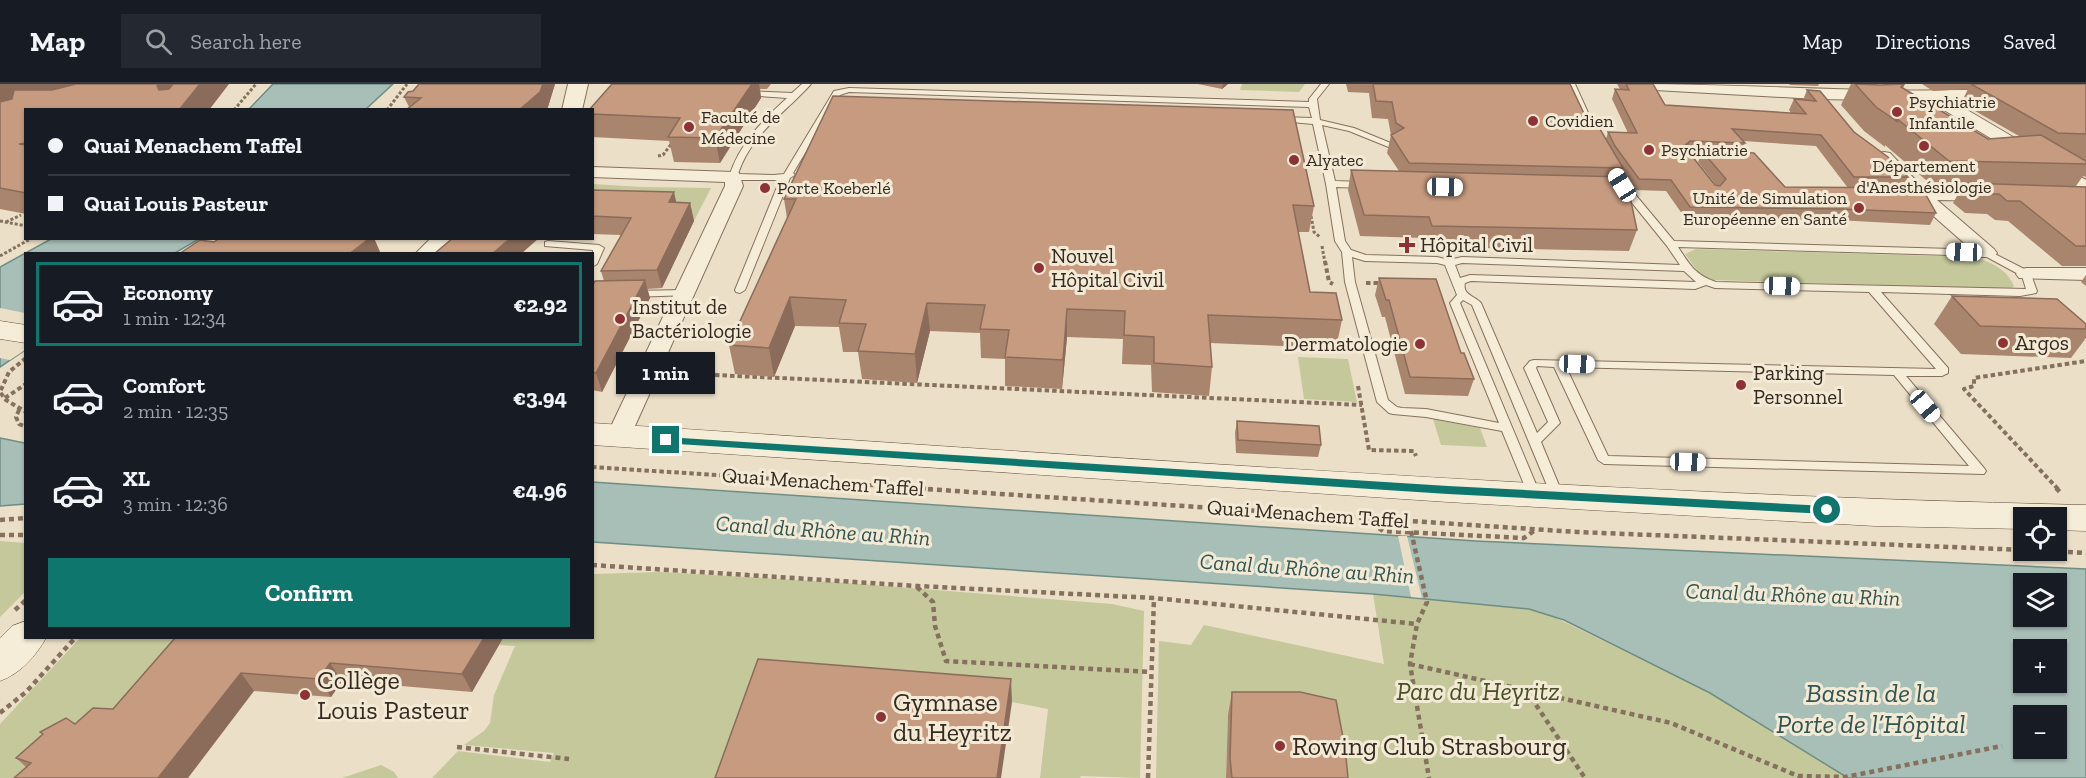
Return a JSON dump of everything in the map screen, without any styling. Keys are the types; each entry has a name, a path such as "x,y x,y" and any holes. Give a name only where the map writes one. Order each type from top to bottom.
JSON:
{"main road":[{"path":"0,330 24,334"},
{"path":"605,436 1545,495 1875,513 2074,506"},
{"path":"0,664 24,639"}],"street":[{"path":"572,108 578,84"},
{"path":"1637,84 1827,91 1935,98 2008,93"},
{"path":"1913,84 2086,188"},
{"path":"1827,91 1837,115"},
{"path":"1955,130 1983,125"},
{"path":"1873,150 1890,162 1913,194 1987,253"},
{"path":"1990,152 2025,150"},
{"path":"2041,159 2075,159"},
{"path":"594,172 733,177 734,186 685,293 605,436"},
{"path":"1913,194 2014,196"},
{"path":"2062,197 2086,198"},
{"path":"429,252 444,240"},
{"path":"2026,274 2086,274"}],"lane":[{"path":"797,174 774,178 733,177 737,161 765,122 807,84"},
{"path":"952,84 1076,93"},
{"path":"1325,84 1313,102 1340,241 1347,252 1350,282 1383,402 1393,410 1402,412 1426,413 1506,428"},
{"path":"1571,84 1600,148"},
{"path":"740,290 786,177 837,93 849,90 1076,93 1313,102"},
{"path":"730,92 795,96"},
{"path":"1266,119 1348,126 1394,146"},
{"path":"1277,127 1318,124"},
{"path":"802,148 816,154"},
{"path":"1617,176 1687,268 1698,279 1714,285 2020,293 2032,291 2026,274 1987,253 1671,244"},
{"path":"1331,187 1378,185"},
{"path":"1331,187 1348,191"},
{"path":"1616,192 1628,192"},
{"path":"548,244 599,248 594,259"},
{"path":"1347,252 1365,258 1437,260 1449,263 1462,260 1687,268"},
{"path":"1449,263 1460,290 1476,303 1534,442 1545,495"},
{"path":"1545,495 1506,428 1455,303 1464,279 1695,286 1704,282"},
{"path":"1534,442 1554,423 1531,365 1534,363 1936,374 1944,371 1872,289"},
{"path":"616,294 685,293"},
{"path":"1558,363 1604,460 1980,471 1898,373"}],"path":[{"path":"236,108 256,84"},
{"path":"389,108 407,84"},
{"path":"1309,210 1314,232 1320,237"},
{"path":"6,222 21,215"},
{"path":"0,221 24,226"},
{"path":"0,256 28,240"},
{"path":"1359,283 1393,284"},
{"path":"24,360 10,371 2,383 0,392 4,398 24,411"},
{"path":"2074,506 1964,389 1974,386 1974,378 2086,361"},
{"path":"715,375 1362,405"},
{"path":"4,398 24,385"},
{"path":"19,410 16,417 19,424 24,426"},
{"name":"Quai Menachem Taffel","path":"594,467 1536,529 2013,550"},
{"path":"1363,517 1383,531 1524,538 1536,529"},
{"path":"0,520 24,518"},
{"path":"1411,531 1427,602 1418,624 1410,664 1430,778"},
{"path":"0,535 24,535"},
{"path":"2067,552 2086,553"},
{"path":"594,565 917,586 1154,598 1418,624"},
{"path":"917,586 933,602 935,626 946,661 1150,672"},
{"path":"1148,778 1154,598"},
{"path":"0,713 26,692 74,639"},
{"path":"1410,664 1671,723 1798,776 1845,777 2002,746"},
{"path":"1526,690 1585,778"},
{"path":"457,747 569,759"}],"green space":[{"path":"1242,84 1305,84 1299,92 1240,90"},
{"path":"594,184 711,188 694,221 594,208"},
{"path":"1696,249 1973,257 1998,267 2012,281 2014,287 2007,289 1713,280 1699,273 1685,254"},
{"path":"1298,357 1348,359 1357,402 1304,399"},
{"path":"1433,419 1480,428 1487,447 1441,445"},
{"path":"0,541 24,543 24,593 0,617"},
{"path":"660,572 847,583 1112,604 1144,611 1140,778 1081,776 1080,778 1040,778 1048,709 1012,702 718,778 432,778 458,751 550,762 554,753 464,745 484,731 490,723 494,695 515,646 499,645 502,639 594,639 594,574"},
{"name":"Parc du Heyritz","path":"1373,594 1529,609 1546,613 1710,693 1848,778 1339,778 1228,715 1226,778 1156,778 1159,641 1191,645 1204,625 1384,664"},
{"path":"79,639 203,639 42,778 0,778 0,724"},
{"path":"381,765 394,772 398,778 342,778"}],"water":[{"path":"273,84 393,84 367,108 250,108"},
{"path":"49,240 197,240 177,252 27,252"},
{"path":"24,254 24,351 0,367 0,267"},
{"path":"0,438 24,443 24,504 0,506"},
{"path":"594,482 1476,541 2086,569 2086,778 1848,778 1710,693 1564,620 1529,609 1373,594 594,542"}],"pier":[{"path":"0,308 24,313 24,351 10,360 0,358"},
{"path":"1398,536 1407,536 1422,598 1411,597"}],"building":[{"path":"76,84 159,84 157,86 159,90 169,89 173,84 200,84 181,108 24,108 24,143 19,144 24,145 24,193 0,188 0,102 12,99 14,90 52,90"},
{"path":"419,84 543,84 540,92 521,108 408,108 421,98 404,97 408,92 413,91"},
{"path":"612,84 752,84 715,138 668,137 680,118 594,114 594,108 591,108"},
{"path":"1373,84 1570,84 1589,124 1597,124 1623,168 1409,163 1391,135 1404,128 1396,123 1392,102 1376,101"},
{"path":"1626,84 1653,84 1665,105 1806,114 1794,99 1816,101 1807,90 1820,91 1854,132 1888,157 1908,177 1854,177 1821,135 1732,129 1745,143 1690,141 1684,146 1715,185 1720,186 1726,179 1702,151 1754,153 1785,187 1917,188 1926,195 1936,213 1690,207 1671,180 1639,179 1615,146 1608,132 1637,133 1615,89 1629,90"},
{"path":"1855,84 1904,84 1901,87 1988,139 2041,135 2086,161 2086,164 1949,161 1895,117 1898,122 1876,107"},
{"path":"1971,84 2086,84 2086,134 2058,133"},
{"name":"Nouvel Hôpital Civil","path":"833,96 1293,110 1314,206 1293,205 1310,292 1336,293 1342,320 1208,315 1212,367 1154,363 1154,337 1124,335 1125,311 1067,309 1063,360 1005,357 1009,330 980,329 985,305 927,303 915,354 858,351 866,324 839,323 846,300 790,297 769,348 729,345 796,199 784,199"},
{"path":"1351,170 1626,177 1637,230 1432,226 1429,217 1364,215"},
{"path":"1964,183 2086,187 2086,246 2076,246 2020,201 2007,201 1999,194 1977,194"},
{"path":"594,190 674,192 669,202 690,203 657,270 601,271 631,218 594,216"},
{"path":"200,240 214,242 217,240 367,240 352,252 182,252"},
{"path":"451,240 509,240 494,252 436,252"},
{"name":"Dermatologie","path":"1379,278 1436,279 1461,353 1464,353 1474,379 1410,377 1389,300 1386,300"},
{"path":"645,280 596,373 594,372 595,281"},
{"path":"1952,296 2057,299 2086,324 2086,329 1980,326"},
{"path":"1237,421 1319,426 1321,445 1238,440"},
{"path":"174,639 483,639 462,674 330,663 319,679 241,673 158,778 14,778 31,763 16,758 43,734 40,732 66,718 75,724 93,708 113,709"},
{"name":"Gymnase du Heyritz","path":"758,659 1011,679 997,778 715,778"},
{"name":"Rowing Club Strasbourg","path":"1232,692 1300,692 1336,700 1348,778 1232,778 1230,758"}],"place":[{"name":"Psychiatrie Infantile","path":"1897,112"},
{"name":"Covidien","path":"1533,121"},
{"name":"Faculté de Médecine","path":"689,127"},
{"name":"Département d'Anesthésiologie","path":"1924,146"},
{"name":"Psychiatrie","path":"1649,150"},
{"name":"Alyatec","path":"1294,160"},
{"name":"Porte Koeberlé","path":"765,188"},
{"name":"Unité de Simulation Européenne en Santé","path":"1859,208"},
{"name":"Hôpital Civil","path":"1407,245"},
{"name":"Nouvel Hôpital Civil","path":"1039,268"},
{"name":"Institut de Bactériologie","path":"620,319"},
{"name":"Argos","path":"2003,343"},
{"name":"Dermatologie","path":"1420,344"},
{"name":"Parking Personnel","path":"1741,385"},
{"name":"Collège Louis Pasteur","path":"305,695"},
{"name":"Gymnase du Heyritz","path":"881,717"},
{"name":"Rowing Club Strasbourg","path":"1280,746"}],"route":[{"path":"666,440 1448,490 1827,510"}],"water label":[{"name":"Canal du Rhône au Rhin","path":"823,530"},
{"name":"Canal du Rhône au Rhin","path":"1307,568"},
{"name":"Canal du Rhône au Rhin","path":"1793,594"},
{"name":"Bassin de la Porte de l’Hôpital","path":"1871,708"}]}
